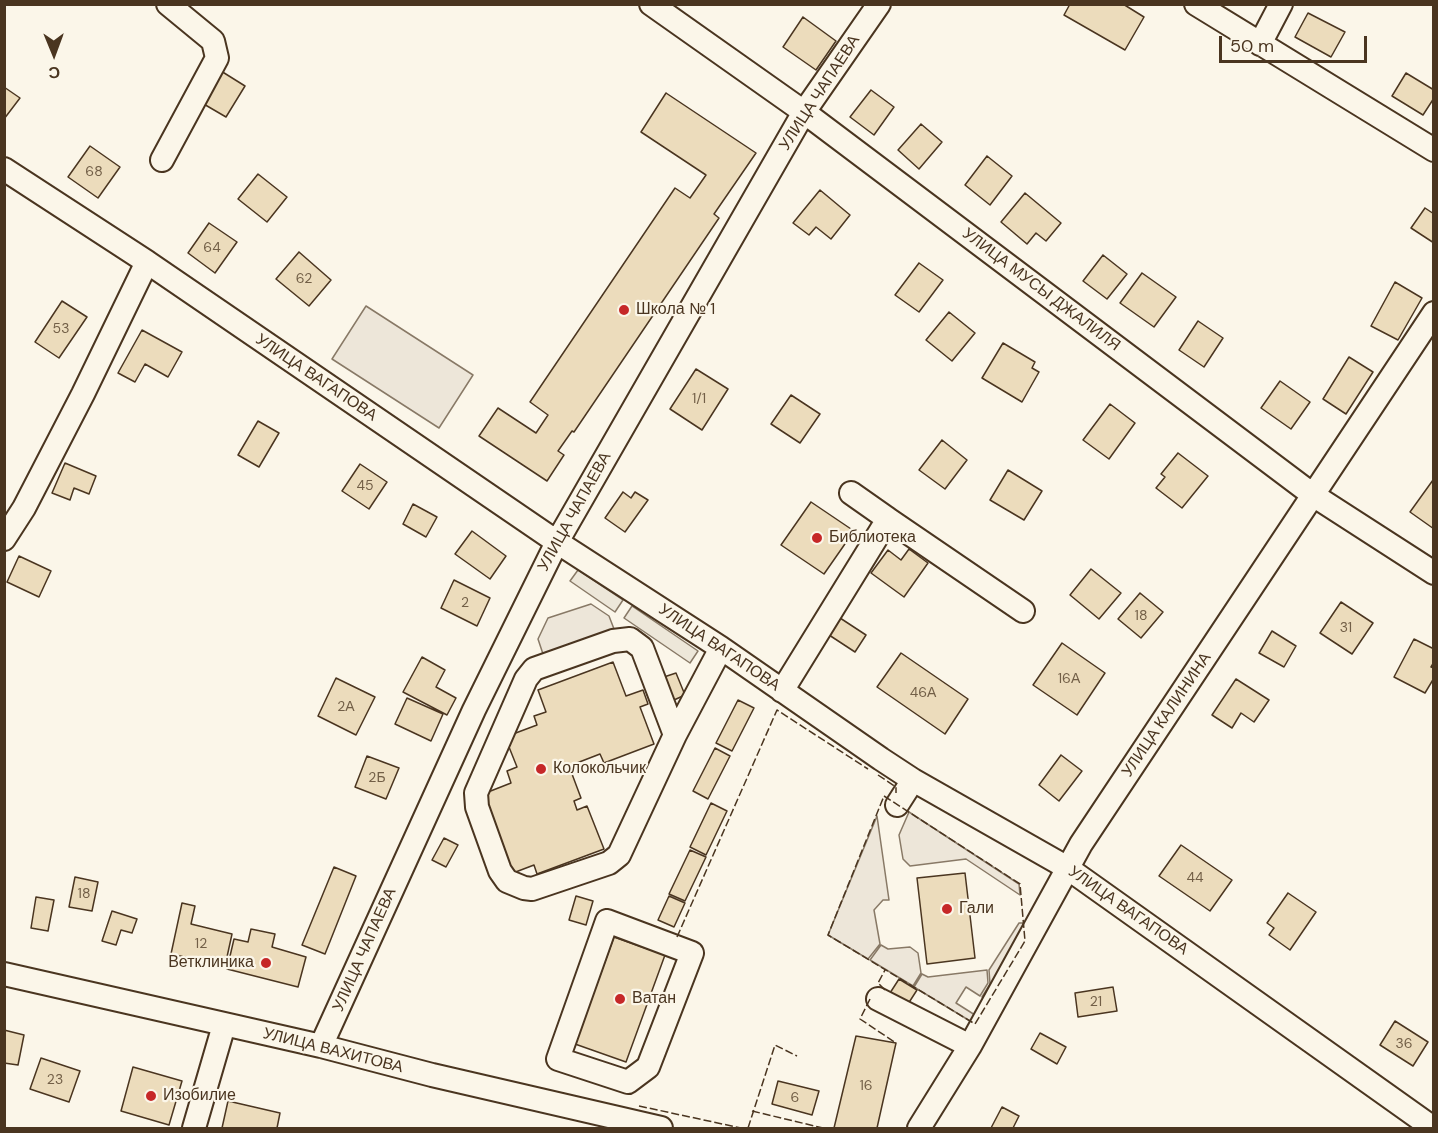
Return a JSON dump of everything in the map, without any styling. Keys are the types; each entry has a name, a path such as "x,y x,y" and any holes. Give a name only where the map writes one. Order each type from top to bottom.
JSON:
{"street":[{"path":"162,160 217,58 213,41 168,4"},
{"name":"УЛИЦА ЧАПАЕВА","path":"321,1046 474,710 556,542 804,112 879,4"},
{"path":"1196,4 1434,150"},
{"path":"1260,44 1281,4"},
{"name":"УЛИЦА МУСЫ ДЖАЛИЛЯ","path":"658,7 804,112 1313,495 1434,573"},
{"name":"УЛИЦА ВАГАПОВА","path":"4,169 147,262 556,542 721,648 783,691 878,764 913,780 1066,867 1433,1128"},
{"path":"4,538 24,508 147,262"},
{"name":"УЛИЦА КАЛИНИНА","path":"919,1128 970,1046 1066,867 1434,313"},
{"path":"850,493 1023,611"},
{"path":"783,691 888,519"},
{"path":"675,735 642,648 630,639 613,641 534,669 526,679 475,800 500,871 507,880 532,889 609,863 619,855 675,735 721,648"},
{"path":"474,710 506,724"},
{"path":"897,805 913,780"},
{"path":"607,921 692,953 648,1067 628,1082 596,1072 558,1059 607,921"},
{"name":"УЛИЦА ВАХИТОВА","path":"4,974 321,1046 432,1075 661,1128"},
{"path":"878,999 970,1046"},
{"path":"194,1128 224,1025"},
{"path":"583,1109 596,1072"}],"shaded area":[{"path":"366,306 473,375 439,428 332,359"},
{"path":"578,570 623,600 615,612 570,581"},
{"path":"591,604 609,616 614,629 543,654 538,639 548,618"},
{"path":"632,606 698,651 690,663 624,618"},
{"path":"909,812 1019,884 1020,895 966,859 910,866 903,859 899,835"},
{"path":"877,816 889,900 883,900 874,910 880,944 868,959 828,935"},
{"path":"1019,923 1023,923 1025,941 975,1024 914,987 922,974 928,977 987,970 988,983 980,996 966,987 956,1003 975,1015 990,984 989,970"},
{"path":"881,945 888,949 910,947 918,953 921,973 913,986 870,960"}],"building":[{"path":"1070,4 1123,4 1144,17 1125,50 1064,15"},
{"path":"1308,13 1345,32 1331,57 1295,37"},
{"path":"803,17 836,41 816,70 783,47"},
{"path":"221,71 245,86 226,117 202,103"},
{"path":"1406,73 1434,90 1434,98 1423,115 1392,96"},
{"path":"4,87 20,98 4,119"},
{"path":"871,90 894,107 874,135 850,117"},
{"name":"Школа № 1","path":"666,93 756,153 714,214 719,218 574,432 572,431 558,451 564,455 547,481 479,436 498,408 536,433 548,415 530,402 675,188 690,198 706,175 641,132"},
{"path":"921,124 942,142 919,169 898,150"},
{"path":"90,146 120,167 98,198 68,177"},
{"path":"987,156 1012,176 990,205 965,185"},
{"path":"258,174 287,197 267,222 238,199"},
{"path":"820,190 850,215 831,239 816,227 809,235 793,223"},
{"path":"1025,193 1061,223 1046,241 1036,233 1027,244 1001,222"},
{"path":"1425,208 1434,214 1434,243 1411,228"},
{"path":"209,223 237,242 215,273 188,253"},
{"path":"299,252 331,280 309,306 276,279"},
{"path":"1103,255 1127,274 1107,299 1083,281"},
{"path":"919,263 943,280 919,312 895,295"},
{"path":"1142,273 1176,297 1154,327 1120,303"},
{"path":"1395,282 1422,298 1398,340 1371,326"},
{"path":"62,301 87,317 59,358 35,342"},
{"path":"949,312 975,333 952,361 926,340"},
{"path":"1198,321 1223,338 1204,367 1179,350"},
{"path":"142,330 182,352 168,377 145,364 135,382 118,373"},
{"path":"1003,343 1035,362 1032,368 1039,372 1022,402 982,378"},
{"path":"1349,357 1373,372 1346,414 1323,399"},
{"path":"696,369 728,389 702,430 670,409"},
{"path":"1280,381 1310,402 1291,429 1261,408"},
{"path":"791,395 820,414 800,443 771,424"},
{"path":"1110,404 1135,423 1109,459 1083,440"},
{"path":"258,421 279,433 259,467 238,455"},
{"path":"942,440 967,460 945,489 919,470"},
{"path":"1178,453 1208,476 1182,508 1156,488 1165,477 1161,474"},
{"path":"65,463 96,476 89,494 74,488 70,500 52,493"},
{"path":"360,464 387,482 369,509 342,491"},
{"path":"1008,470 1042,491 1024,520 990,500"},
{"path":"1434,480 1434,529 1410,512"},
{"path":"623,492 631,498 635,492 648,500 625,532 605,518"},
{"name":"Библиотека","path":"811,502 854,531 824,574 781,545"},
{"path":"413,504 437,517 426,537 403,524"},
{"path":"472,531 506,556 490,579 455,554"},
{"path":"909,549 928,563 904,597 871,573 888,550 901,560"},
{"path":"19,556 51,571 39,597 7,582"},
{"path":"1091,569 1121,593 1099,619 1070,595"},
{"path":"454,580 490,598 477,626 441,608"},
{"path":"1140,593 1163,612 1141,638 1118,619"},
{"path":"1341,602 1373,623 1352,654 1320,633"},
{"path":"837,616 866,635 855,652 826,633"},
{"path":"1272,631 1296,646 1284,667 1259,653"},
{"path":"1414,639 1434,649 1434,662 1431,667 1434,668 1434,678 1425,693 1394,677"},
{"path":"1062,643 1105,673 1077,715 1033,685"},
{"path":"901,653 968,699 945,734 877,687"},
{"path":"422,657 445,670 436,687 456,698 447,715 403,692"},
{"name":"Колокольчик","path":"613,662 626,696 643,690 648,704 640,707 654,744 604,763 600,754 569,766 581,798 574,801 577,810 587,806 604,849 537,874 534,865 513,873 483,794 511,783 507,771 517,767 505,737 537,725 534,716 546,712 538,690"},
{"path":"676,673 685,695 674,700 664,677"},
{"path":"336,678 375,697 356,735 318,716"},
{"path":"1236,679 1269,700 1254,722 1241,713 1232,728 1212,715"},
{"path":"407,698 443,714 431,741 395,724"},
{"path":"738,700 754,708 732,751 716,743"},
{"path":"715,748 730,756 708,799 693,791"},
{"path":"1061,755 1082,771 1059,801 1039,785"},
{"path":"367,756 399,768 386,799 355,787"},
{"path":"711,803 727,811 706,855 690,847"},
{"path":"444,838 458,845 446,867 432,860"},
{"path":"1181,845 1232,880 1210,911 1159,876"},
{"path":"690,850 706,857 685,901 669,894"},
{"path":"334,867 356,876 325,954 302,945"},
{"path":"965,873 975,958 927,964 917,878"},
{"path":"75,877 98,882 92,911 69,907"},
{"path":"1288,893 1316,912 1290,950 1269,935 1274,928 1267,923"},
{"path":"576,896 593,901 586,925 569,920"},
{"path":"669,896 685,903 674,927 658,920"},
{"path":"36,897 54,900 48,931 31,928"},
{"path":"182,903 195,906 191,924 232,934 225,966 171,954"},
{"path":"112,911 137,919 132,933 121,930 116,945 102,941"},
{"name":"Ветклиника","path":"251,929 275,934 272,947 306,957 298,987 227,969 234,939 248,942"},
{"name":"Ватан","path":"614,937 665,955 626,1062 575,1044"},
{"path":"899,979 917,990 908,1004 890,993"},
{"path":"1113,987 1117,1011 1078,1017 1075,993"},
{"path":"1395,1021 1428,1042 1413,1066 1380,1045"},
{"path":"4,1030 24,1035 18,1065 4,1063"},
{"path":"1040,1033 1066,1047 1057,1064 1031,1049"},
{"path":"856,1036 896,1043 877,1128 834,1128"},
{"path":"41,1058 80,1071 69,1102 30,1089"},
{"path":"133,1067 182,1081 169,1125 121,1111"},
{"path":"778,1081 819,1091 812,1115 772,1104"},
{"path":"228,1101 280,1113 277,1128 222,1128"},
{"path":"1002,1107 1019,1116 1013,1128 991,1128"}],"fence":[{"path":"677,937 777,710 868,769"},
{"path":"878,775 896,787 896,793"},
{"path":"884,796 1020,884 1025,941 975,1024 828,935 884,796"},
{"path":"885,970 878,983 885,990"},
{"path":"870,999 860,1019 896,1043"},
{"path":"748,1128 775,1045 797,1056"},
{"path":"639,1106 741,1128"},
{"path":"752,1111 823,1128"}],"place":[{"name":"Школа № 1","path":"624,310"},
{"name":"Библиотека","path":"817,538"},
{"name":"Колокольчик","path":"541,769"},
{"name":"Гали","path":"947,909"},
{"name":"Ветклиника","path":"266,963"},
{"name":"Ватан","path":"620,999"},
{"name":"Изобилие","path":"151,1096"}]}
